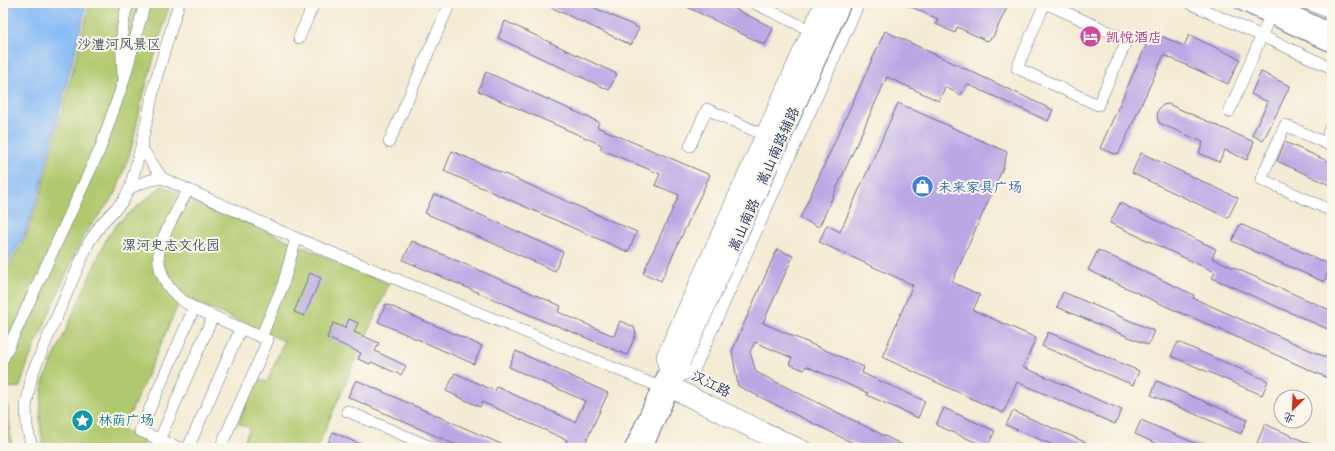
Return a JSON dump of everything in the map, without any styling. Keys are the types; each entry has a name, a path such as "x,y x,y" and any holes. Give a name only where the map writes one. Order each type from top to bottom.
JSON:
{"main road":[{"path":"1241,3 1270,10 1332,31"},
{"name":"嵩山南路","path":"645,448 669,383 771,138 818,33 843,4"},
{"path":"1270,10 1332,45"},
{"name":"嵩山南路","path":"632,448 669,383"}],"street":[{"path":"124,83 121,41 123,19 128,3"},
{"path":"3,359 97,156 124,83 145,3"},
{"path":"32,448 27,427 26,407 32,374 89,242 102,223 123,200 130,188 156,79 179,3"},
{"path":"298,38 314,3"},
{"path":"389,142 450,3"},
{"path":"754,3 818,33"},
{"name":"嵩山南路辅路","path":"820,3 818,33 771,138 662,356 669,383 694,370 859,3"},
{"path":"1045,3 1127,40 1098,105 1017,68 1045,3"},
{"path":"1189,3 1332,68"},
{"path":"1307,3 1332,14"},
{"path":"1229,112 1261,36 1270,10"},
{"path":"690,146 707,109 771,138"},
{"path":"1332,145 1285,125 1261,179 1332,211"},
{"path":"1332,125 1328,134 1332,145"},
{"path":"141,147 162,178 188,190 296,238 669,383"},
{"path":"130,188 147,181 162,178"},
{"path":"188,190 159,250 163,279 176,295 194,308 268,340 220,448"},
{"path":"261,337 283,285 296,238"},
{"path":"180,448 158,444 140,431 194,308"},
{"path":"158,444 213,316"},
{"path":"188,448 241,328"},
{"name":"汉江路","path":"669,383 783,448"},
{"name":"汉江路","path":"669,383 807,448"},
{"path":"347,411 433,448"}],"green space":[{"name":"沙澧河风景区","path":"90,3 170,3 143,96 131,150 116,193 83,236 28,362 20,387 6,388 12,448 3,448 3,277 25,238 41,193"},
{"name":"漯河史志文化园","path":"162,186 389,284 317,448 241,448 250,428 238,423 257,378 267,382 284,341 182,296 123,430 146,440 142,448 44,448 40,415 43,382 107,237 120,221"}],"water":[{"path":"3,3 87,3 39,193 24,236 3,272"}],"building":[{"path":"542,3 584,3 639,28 631,45"},
{"path":"679,3 723,3 773,28 765,45"},
{"path":"902,3 1009,3 993,37 987,41 957,27 955,33 936,24 938,19"},
{"path":"505,21 617,74 609,90 498,38"},
{"path":"885,31 1053,110 1048,121 967,84 961,95 945,87 939,101 887,77 819,227 800,218"},
{"path":"1152,32 1184,46 1189,35 1240,59 1228,84 1164,55 1119,153 1114,154 1100,148"},
{"path":"486,72 599,122 597,127 710,175 661,281 643,273 679,195 655,185 660,174 600,149 602,145 478,91"},
{"path":"1261,72 1290,86 1263,141 1252,135 1268,102 1251,94"},
{"path":"898,103 1007,152 1003,168 952,282 980,295 973,310 1036,338 1023,367 1122,410 1115,424 1017,382 1003,413 882,357 913,285 819,242 827,225 840,232"},
{"path":"1168,104 1254,142 1247,160 1225,150 1219,162 1199,153 1203,142 1159,123 1157,117 1158,110 1163,105"},
{"path":"1285,142 1332,163 1332,186 1277,161"},
{"path":"452,151 637,232 628,252 444,171"},
{"path":"1141,153 1238,198 1228,218 1132,173"},
{"path":"434,194 563,252 555,271 425,213"},
{"path":"1120,203 1216,249 1212,258 1332,311 1332,331 1212,278 1215,272 1110,223"},
{"path":"1240,224 1331,265 1324,282 1232,241"},
{"path":"412,241 561,306 558,312 614,336 620,321 634,327 636,334 627,355 553,325 403,260"},
{"path":"777,249 793,256 763,323 864,367 862,373 925,401 918,418 867,395 868,393 806,366 804,370 789,364 792,358 755,342 750,352 756,372 909,448 863,448 738,386 732,351"},
{"path":"1098,250 1194,295 1193,298 1332,360 1332,380 1088,270"},
{"path":"310,273 321,278 304,316 294,312"},
{"path":"1063,292 1154,331 1148,345 1057,307"},
{"path":"386,304 482,346 474,364 378,322"},
{"path":"349,319 358,323 354,332 379,343 375,351 406,366 401,375 371,362 370,364 358,359 361,353 327,338 333,323 345,328"},
{"path":"1048,332 1139,371 1133,385 1042,346"},
{"path":"1178,342 1268,381 1262,395 1171,356"},
{"path":"516,351 608,393 583,448 563,448 567,440 482,402 480,407 446,391 455,373 495,391 497,387 575,422 585,401 509,367"},
{"path":"356,380 510,448 463,448 348,397"},
{"path":"1157,381 1247,420 1241,434 1151,395"},
{"path":"944,408 995,431 987,447 936,425"},
{"path":"1013,411 1099,448 1060,448 1006,425"},
{"path":"1141,420 1206,448 1166,448 1135,434"},
{"path":"1265,424 1273,428 1273,429 1276,429 1319,448 1269,448 1257,443"},
{"path":"333,432 368,448 326,448"}],"place":[{"name":"凯悦酒店","path":"1091,37"},
{"name":"未来家具广场","path":"923,187"},
{"name":"林荫广场","path":"82,420"}]}
